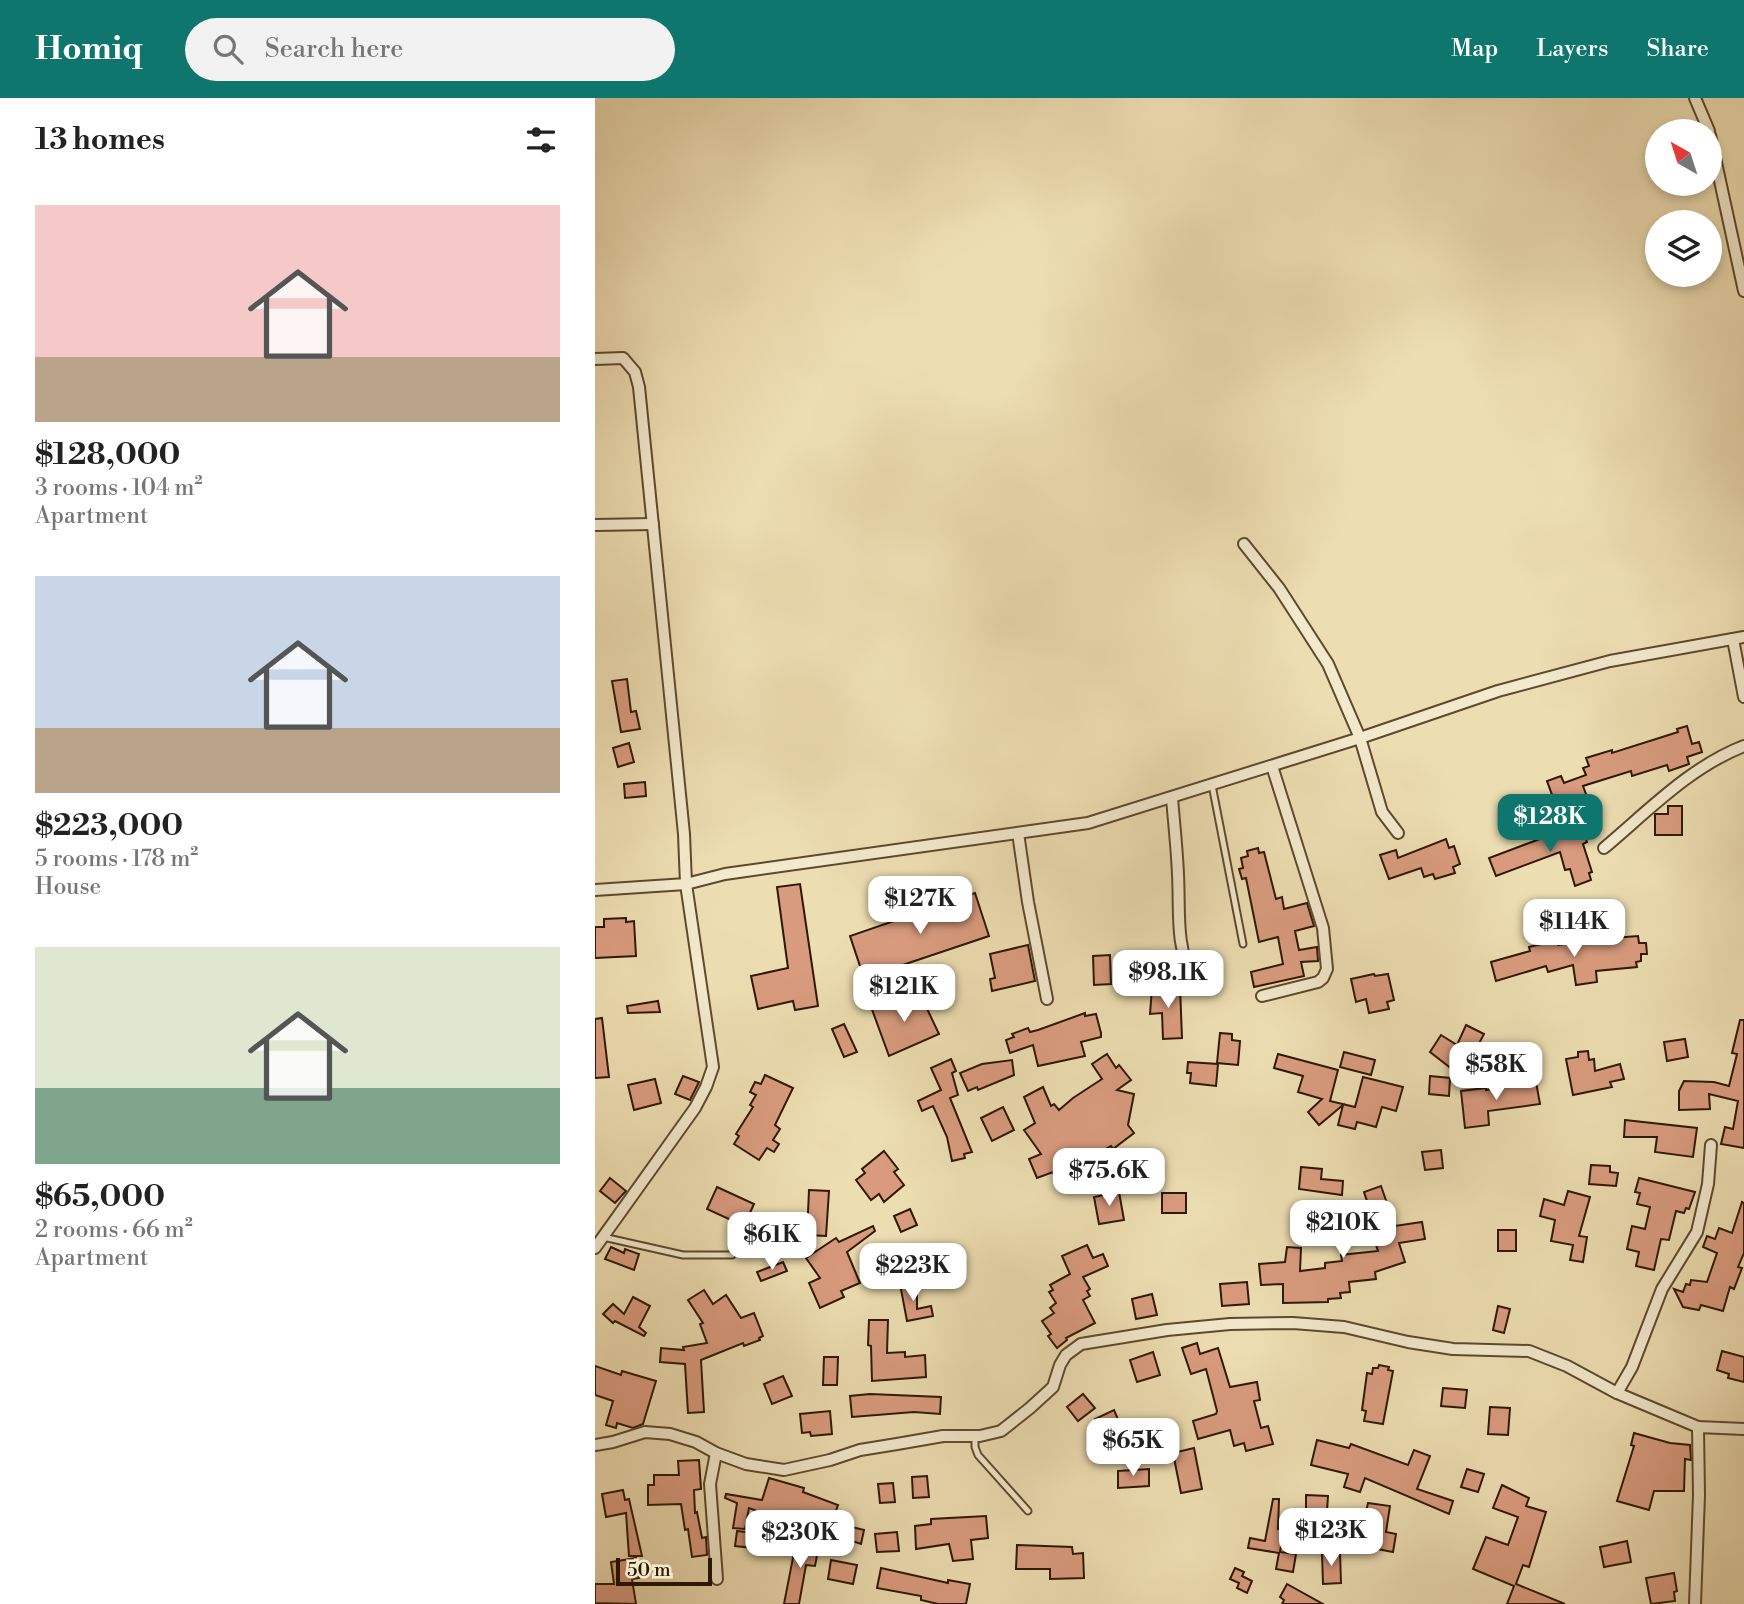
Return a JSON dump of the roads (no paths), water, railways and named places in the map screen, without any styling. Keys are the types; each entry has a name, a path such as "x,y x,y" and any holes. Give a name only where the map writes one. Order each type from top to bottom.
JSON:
{"street":[{"path":"1695,98 1703,119"},
{"path":"1722,192 1744,291"},
{"path":"595,359 624,358 635,372 639,387 683,822 686,884 713,1068 695,1108 595,1248"},
{"path":"595,525 653,524"},
{"path":"1244,544 1279,588 1328,664 1360,738 1381,812 1398,832"},
{"path":"595,890 686,884 725,874 1088,823 1360,738 1498,691 1610,661 1738,638 1744,697"},
{"path":"1604,848 1699,769 1719,756 1744,746"},
{"path":"1262,996 1318,982 1327,969 1320,918 1272,766"},
{"path":"1172,798 1180,945 1183,961 1193,978"},
{"path":"1018,833 1047,999"},
{"path":"1617,1392 1632,1367 1661,1289 1697,1232 1708,1184 1711,1145"},
{"path":"595,1445 645,1432 670,1434 696,1442 746,1464 784,1469 830,1460 860,1450 943,1436 975,1436 1001,1431 1030,1408 1053,1387 1066,1355 1081,1344 1167,1330 1230,1324 1293,1323 1344,1327 1453,1349 1528,1351 1567,1366 1617,1392 1698,1427 1744,1429"},
{"path":"1695,1604 1699,1495 1698,1427"},
{"path":"716,1453 710,1484 717,1579"}],"lane":[{"path":"1212,785 1243,944"},
{"path":"603,1237 683,1255 732,1255"},
{"path":"975,1436 978,1455 1028,1511"}]}
